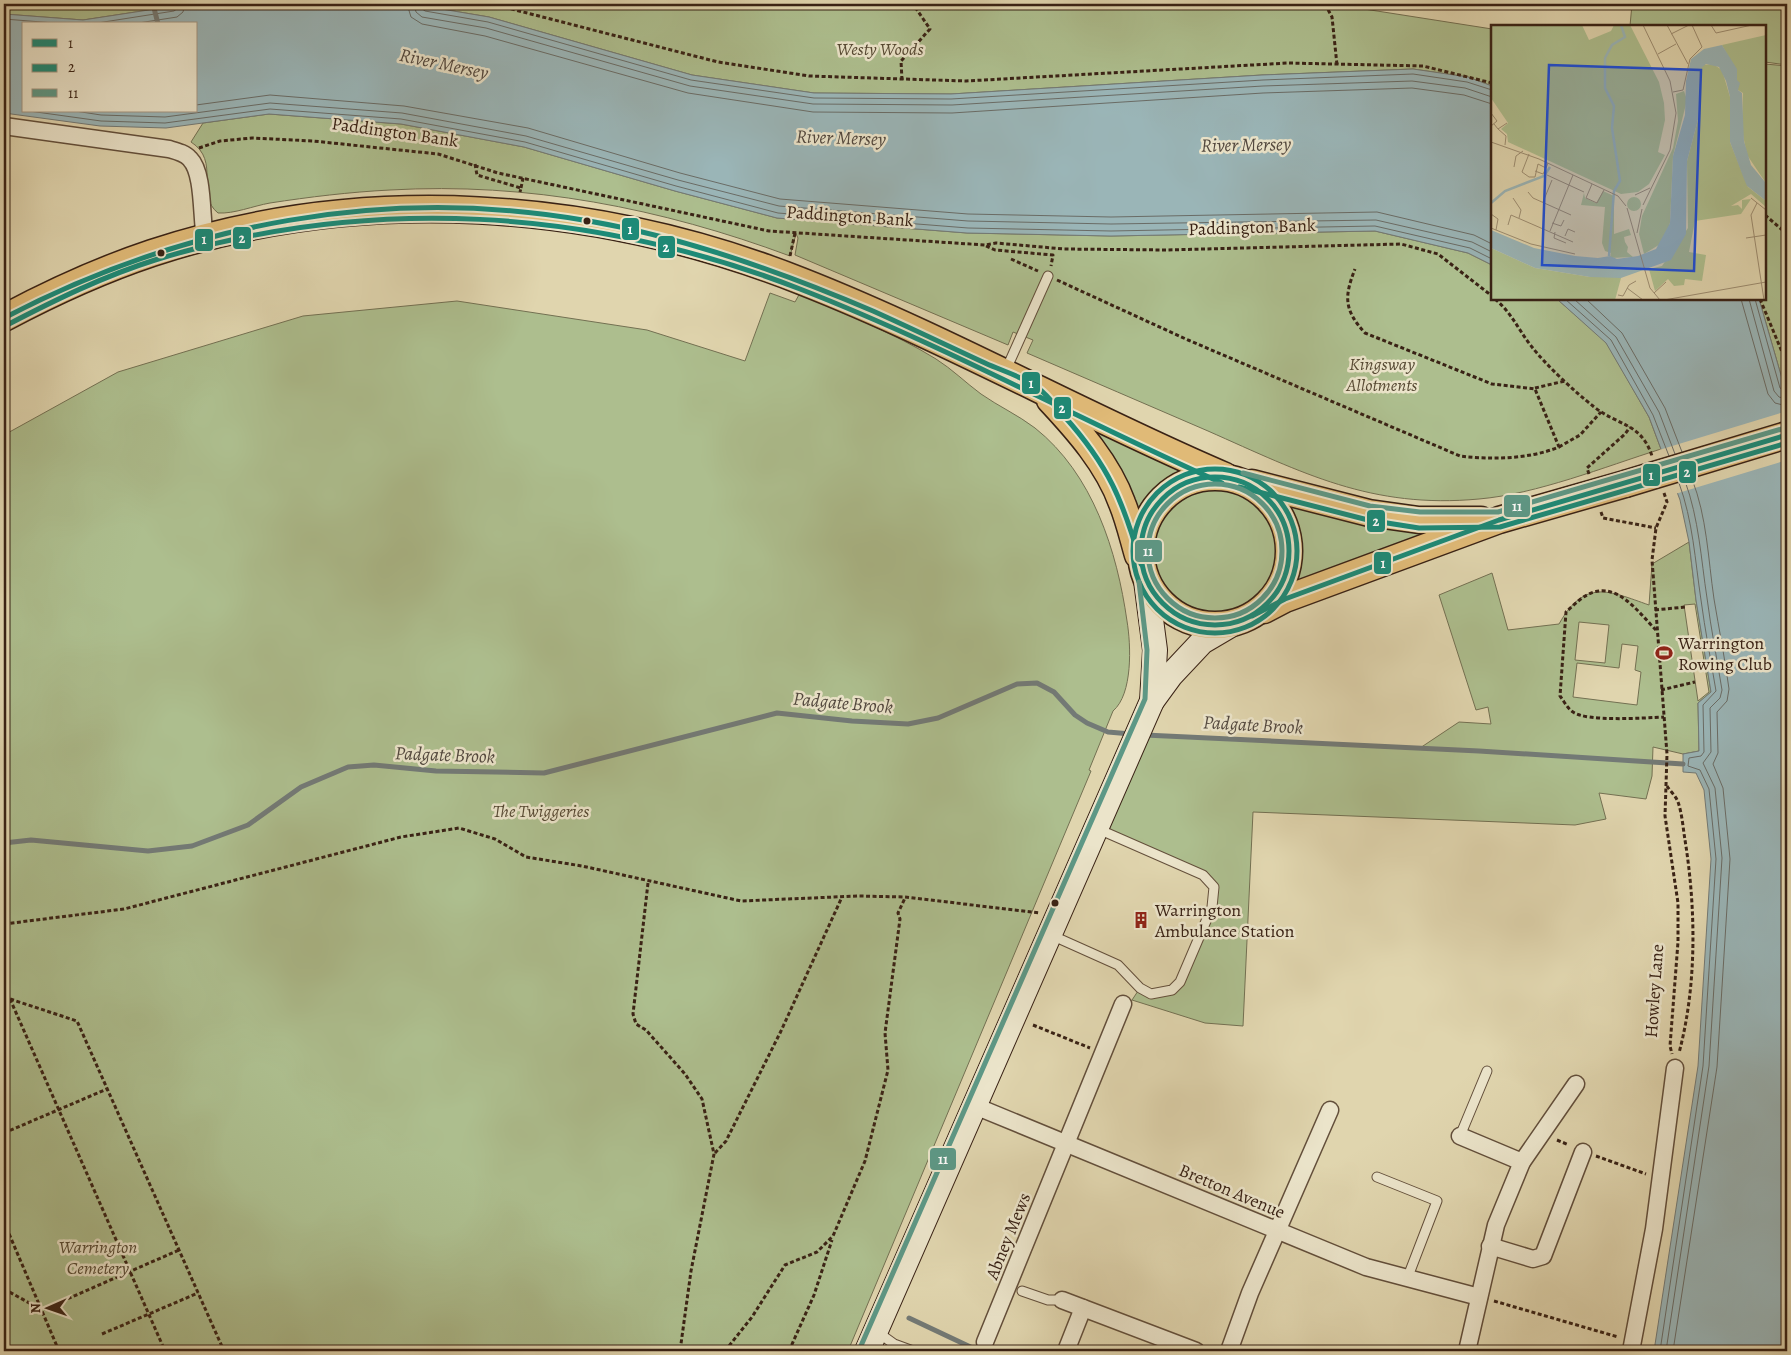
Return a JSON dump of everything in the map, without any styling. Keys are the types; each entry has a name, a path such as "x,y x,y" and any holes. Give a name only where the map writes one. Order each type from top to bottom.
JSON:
{"main road":[{"path":"4,318 62,289 152,253 205,238 300,219 395,210 449,208 516,212 587,220 659,236 726,254 800,280 902,324 1262,493 1278,511 1287,533 1289,557 1284,580 1271,600 1244,619"},
{"path":"1039,389 1074,426 1099,459 1122,502 1144,572 1158,599 1174,613 1187,619 1215,626 1244,619 1284,599 1499,520 1787,435"},
{"path":"1144,572 1141,541 1147,518 1161,499 1180,485 1202,477 1233,478 1369,513 1419,520 1499,520"}],"street":[{"path":"4,126 169,149 190,158 196,166 199,177 205,238"},
{"path":"1144,572 1156,650 1149,706"},
{"path":"872,1341 1149,706 1171,675 1202,642 1244,619"},
{"name":"Abney Mews","path":"986,1342 1123,1004"},
{"path":"1632,1346 1661,1180 1675,1068"},
{"path":"1467,1351 1496,1225 1522,1162 1576,1084"},
{"name":"Bretton Avenue","path":"975,1106 1366,1267 1479,1297"},
{"path":"1229,1351 1250,1292 1330,1110"},
{"path":"1460,1136 1522,1162"},
{"path":"1490,1246 1533,1259 1543,1256 1583,1152"},
{"path":"1062,1300 1196,1351"},
{"path":"1066,1351 1083,1308"}],"lane":[{"path":"1005,372 1048,276"},
{"path":"1053,927 1118,965 1140,988 1151,994 1172,990 1180,982 1212,907 1214,887 1204,875 1097,828"},
{"path":"1460,1136 1487,1071"},
{"path":"1377,1177 1437,1201 1407,1279"},
{"path":"1022,1290 1048,1300 1062,1300"},
{"path":"872,1341 894,1344 913,1351"}],"path":[{"path":"492,4 718,62 808,76 966,81 1288,63 1423,66 1491,83"},
{"path":"902,80 901,61 930,29 913,4"},
{"path":"1326,4 1332,17 1337,65"},
{"name":"Paddington Bank","path":"199,148 236,138 281,138 438,154 475,164 498,173 642,202 739,225 795,233 985,245 996,242 1064,249 1166,250 1401,244 1438,254 1491,295"},
{"path":"475,164 477,175 520,190 523,178"},
{"path":"1766,216 1787,234"},
{"path":"790,256 795,233"},
{"path":"985,245 995,250 1053,255 1048,276"},
{"path":"1011,259 1188,340 1460,456 1477,458 1529,455 1545,452 1580,436 1600,412"},
{"path":"1355,270 1349,285 1347,299 1354,321 1365,333 1492,384 1535,389 1566,380"},
{"path":"1496,300 1508,309 1532,347 1566,380 1600,412 1630,427 1647,442 1653,459"},
{"path":"1760,300 1787,364"},
{"path":"1535,389 1559,446"},
{"path":"1587,468 1625,434 1630,427"},
{"name":"Howley Lane","path":"1661,485 1667,502 1656,528 1652,560 1667,754 1665,816 1678,903 1678,942 1670,1046 1675,1068"},
{"path":"1600,509 1603,518 1656,528"},
{"path":"1657,630 1622,596 1608,591 1596,591 1586,596 1566,612 1560,696 1574,713 1586,716 1664,718"},
{"path":"1655,610 1685,607"},
{"path":"1661,690 1695,682"},
{"path":"1667,786 1678,801 1690,872 1693,924 1686,1028 1675,1068"},
{"path":"4,924 124,909 401,837 459,828 495,839 526,857 582,866 741,901 842,897 906,897 1038,912 1053,927"},
{"path":"648,882 633,1014 636,1024 646,1030 685,1074 702,1099 714,1154 691,1271 680,1351"},
{"path":"714,1154 726,1141 781,1031 842,897"},
{"path":"789,1351 814,1295 833,1236 871,1141 888,1070 885,1033 900,919 898,912 906,897"},
{"path":"4,997 76,1021 224,1351"},
{"path":"10,998 165,1351"},
{"path":"1033,1024 1102,1053"},
{"path":"4,1133 107,1089"},
{"path":"1542,1133 1583,1152 1661,1180"},
{"path":"4,1222 59,1351"},
{"path":"725,1351 752,1317 785,1265 817,1252 833,1236"},
{"path":"42,1310 179,1250"},
{"path":"4,1289 42,1310"},
{"path":"102,1334 198,1293"},
{"path":"1479,1297 1632,1346"}],"green space":[{"path":"4,4 188,4 83,20 4,14"},
{"name":"Westy Woods","path":"412,4 1344,4 1345,6 1491,29 1491,86 1468,77 1413,69 1262,75 951,94 814,93 692,75 489,17"},
{"path":"1632,4 1787,4 1787,65 1766,62 1766,25 1630,25"},
{"path":"1766,64 1787,66 1787,396 1759,300 1766,300"},
{"name":"Kingsway Allotments","path":"269,114 401,124 524,147 675,191 777,218 967,233 1111,236 1375,231 1468,253 1491,264 1491,300 1558,300 1606,342 1649,417 1661,449 1547,486 1501,496 1440,501 1371,493 1307,474 1275,461 1027,353 1033,340 1013,332 1008,345 795,255 798,238 796,234 790,256 692,224 643,212 593,202 493,190 442,189 360,192 264,204 218,213 211,206 208,197 205,159 200,150 191,142 203,123"},
{"name":"The Twiggeries","path":"770,293 795,302 800,293 886,332 920,350 942,363 981,394 1035,428 1055,447 1087,491 1109,541 1123,594 1130,656 1127,681 1120,703 1113,711 1089,770 1091,771 848,1351 4,1351 4,435 118,372 303,316 457,301 647,330 745,361"},
{"path":"1060,400 1184,469 1164,482 1135,515"},
{"path":"1214,489 1238,494 1258,507 1271,527 1276,551 1271,575 1258,595 1238,608 1214,613 1190,608 1170,595 1157,575 1152,551 1157,527 1170,507 1190,494"},
{"path":"1283,500 1447,526 1292,584 1297,560 1298,540 1293,521"},
{"path":"1689,542 1711,692 1698,703 1699,751 1683,754 1653,747 1652,776 1646,799 1599,793 1606,819 1575,825 1253,812 1243,1026 1205,1023 1132,1000 1140,988 1151,994 1172,990 1212,907 1209,880 1104,832 1148,736 1420,748 1459,722 1491,724 1488,707 1476,710 1439,595 1492,573 1508,630 1559,624 1569,609 1588,594 1610,593 1649,605 1652,564","holes":["1695,604 1709,692 1698,701 1684,605","1579,622 1609,625 1605,663 1575,660","1622,644 1638,646 1635,670 1641,672 1637,705 1573,697 1577,663 1619,668"]}],"water":[{"name":"River Mersey","path":"188,4 412,4 489,17 692,75 814,93 951,94 1262,75 1413,69 1468,77 1491,86 1491,264 1468,253 1375,231 1111,236 967,233 777,218 675,191 524,147 401,124 269,114 166,128 100,126 4,113 4,14 83,20"},
{"path":"1558,300 1759,300 1787,396 1787,1351 1654,1351 1698,1066 1711,859 1704,790 1696,773 1683,772 1683,754 1699,751 1698,703 1711,692 1689,542 1680,500 1649,417 1606,343"}],"pier":[{"path":"1787,411 1787,460 1675,494 1659,450"}],"waterway":[{"path":"153,4 158,22"},
{"name":"Padgate Brook","path":"4,843 31,840 148,851 192,846 248,825 301,787 348,767 374,765 436,771 544,773 777,713 852,721 908,724 938,718 1017,684 1037,683 1054,692 1075,715 1087,723 1108,732 1131,734"},
{"name":"Padgate Brook","path":"1145,735 1479,751 1683,764"},
{"path":"909,1318 979,1351"}],"transit line":[{"name":"1","path":"4,318 73,285 144,258 216,236 289,220 363,211 438,208 513,211 626,228 734,258 804,283 873,311 1032,384 1052,401 1092,451 1103,468 1121,503 1141,564"},
{"name":"2","path":"7,325 117,273 155,260 236,239 317,225 398,219 480,219 561,227 642,241 721,262 800,289 907,334 1222,483"},
{"name":"11","path":"1243,473 1370,506 1420,512 1498,512 1785,428"},
{"name":"1","path":"1252,616 1285,599 1499,520 1787,435"},
{"name":"2","path":"1239,487 1368,520 1419,528 1500,527 1787,443"},
{"name":"2","path":"1215,469 1246,475 1273,493 1291,520 1297,551 1291,582 1273,609 1246,627 1215,633 1184,627 1157,609 1139,582 1133,551 1139,520 1157,493 1184,475 1215,469"},
{"name":"1","path":"1215,477 1243,482 1256,489 1267,499 1277,510 1284,523 1289,551 1284,579 1277,592 1267,603 1256,613 1243,620 1215,625 1187,620 1174,613 1163,603 1153,592 1146,579 1141,551 1146,523 1153,510 1163,499 1174,489 1187,482 1215,477"},
{"name":"11","path":"1215,484 1241,489 1262,504 1277,525 1282,551 1277,577 1262,598 1241,613 1215,618 1189,613 1168,598 1153,577 1148,551 1153,525 1168,504 1189,489 1215,484"},
{"name":"11","path":"860,1348 1145,699 1147,650 1139,582"}],"place":[{"name":"Warrington Rowing Club","path":"1664,653"},
{"name":"Warrington Ambulance Station","path":"1141,920"}],"park label":[{"name":"Warrington Cemetery","path":"98,1257"}]}
